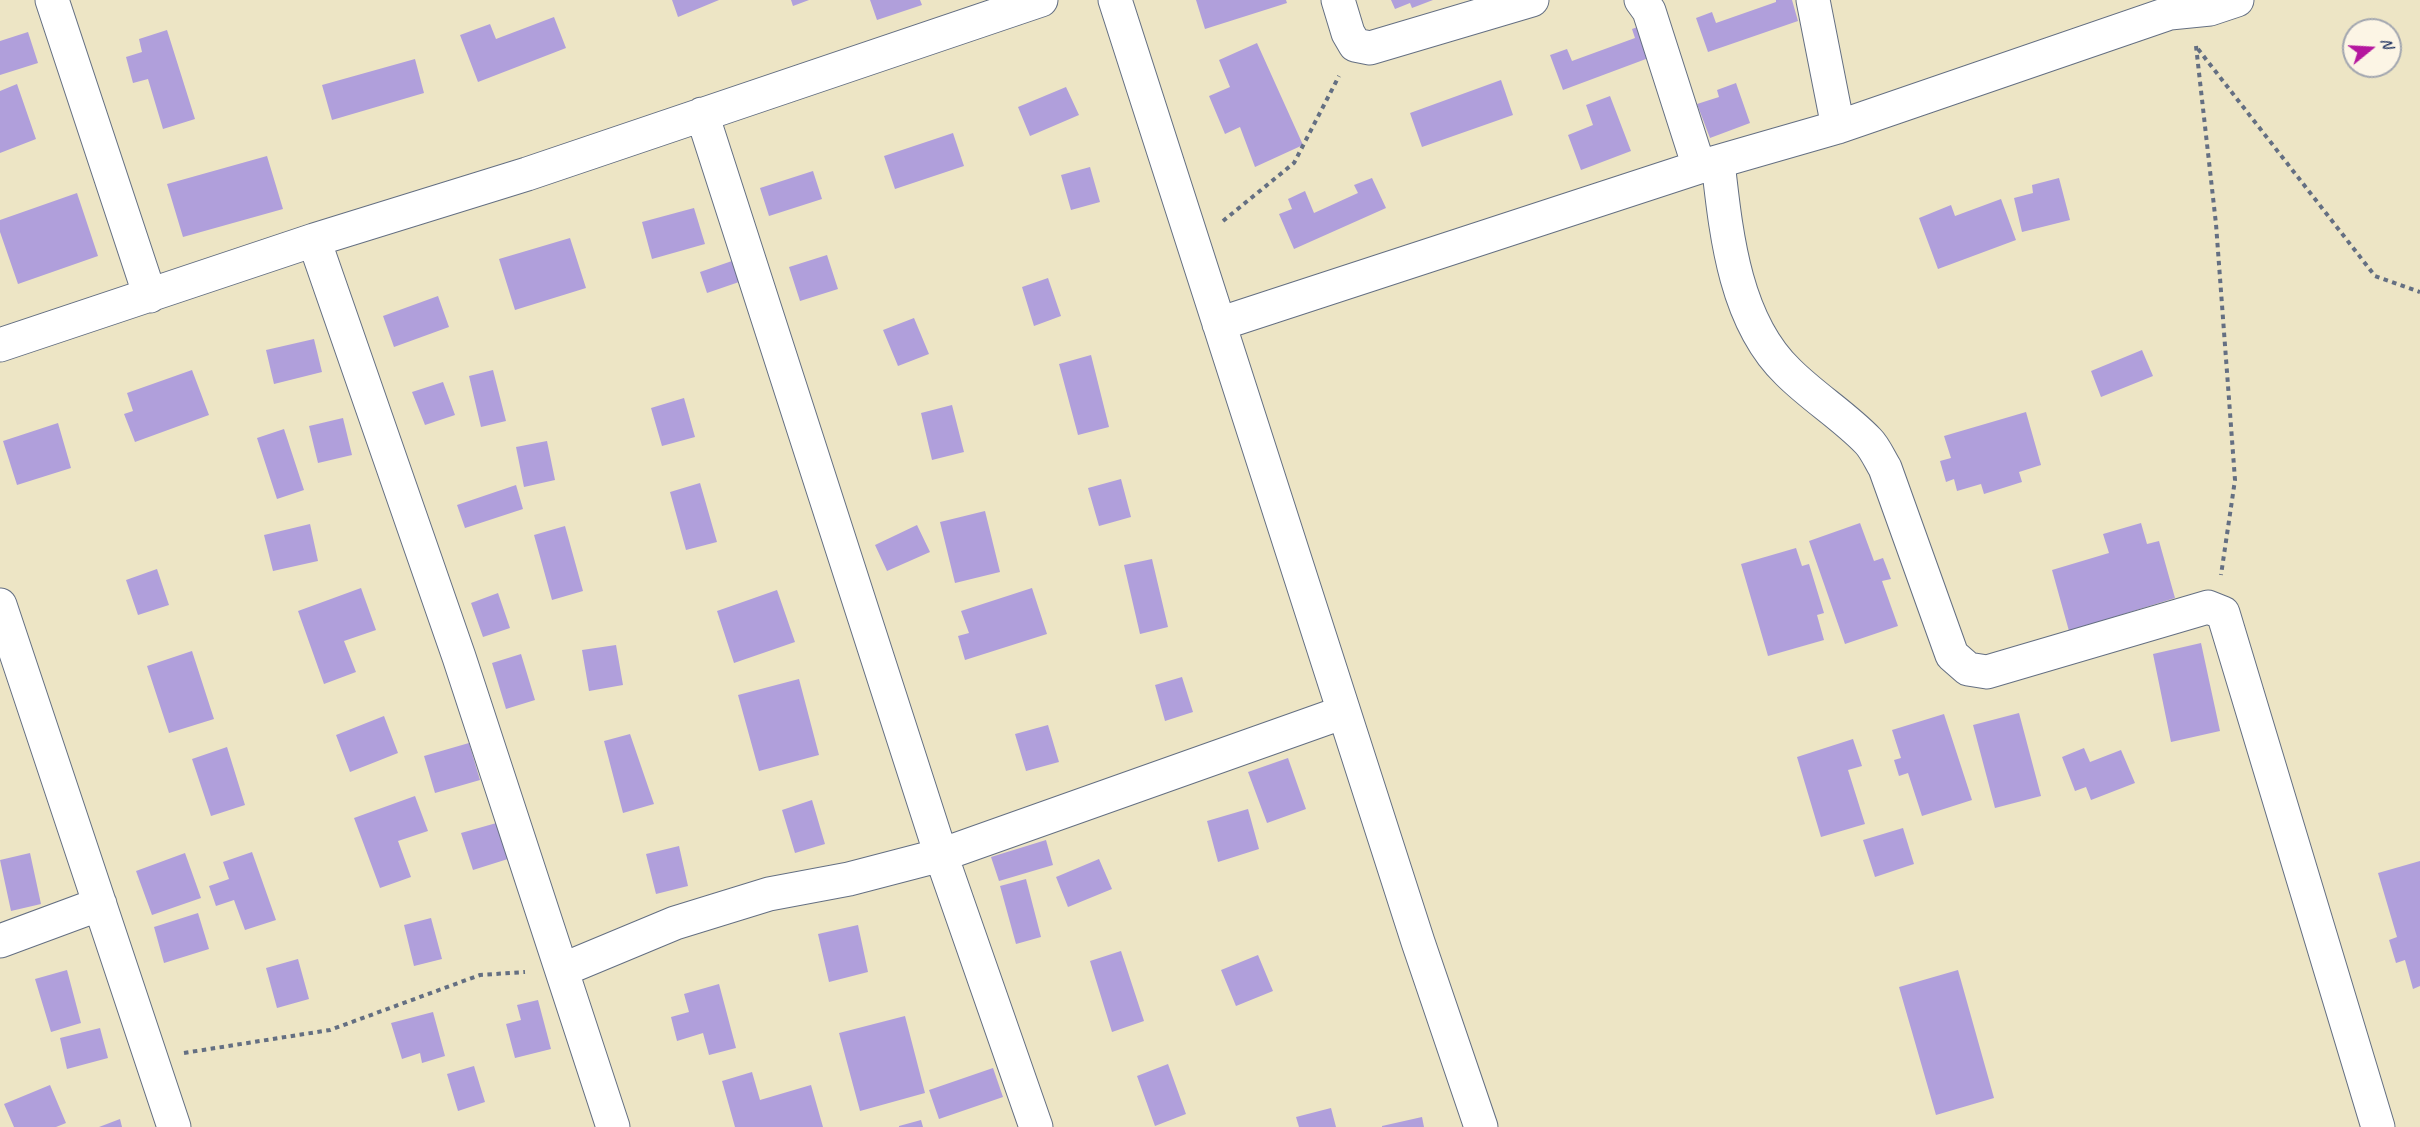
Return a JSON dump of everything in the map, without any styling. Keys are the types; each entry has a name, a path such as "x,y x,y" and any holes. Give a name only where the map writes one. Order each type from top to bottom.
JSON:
{"street":[{"path":"52,0 150,296"},
{"path":"0,345 314,240 527,174 1041,0"},
{"path":"1115,0 1344,712 1481,1127"},
{"path":"1338,0 1348,33 1355,45 1370,48 1532,0"},
{"path":"1641,0 1649,11 1709,164 1740,294 1762,338 1786,371 1870,442 1885,468 1952,655 1968,669 1987,672 2208,607 2223,613 2228,623 2378,1127"},
{"path":"1813,0 1838,127"},
{"path":"1219,324 1709,164 1838,127 2170,14 2218,3"},
{"path":"702,114 941,855 1036,1127"},
{"path":"314,240 459,657 613,1127"},
{"path":"0,605 174,1127"},
{"path":"562,970 675,923 769,894 849,879 941,855 1344,712"},
{"path":"0,941 100,904"}],"path":[{"path":"2170,14 2375,276 2420,292"},
{"path":"1194,244 1294,163 1355,45"},
{"path":"2198,49 2216,224 2235,480 2217,609"},
{"path":"151,1057 330,1030 480,975 562,970"}],"building":[{"path":"672,0 719,0 678,17"},
{"path":"791,0 809,0 793,6"},
{"path":"870,0 920,0 922,5 877,20"},
{"path":"1196,0 1286,0 1287,3 1205,29"},
{"path":"1391,0 1433,0 1412,8 1410,3 1395,9"},
{"path":"1776,0 1792,0 1798,21 1708,52 1696,18 1712,12 1716,23 1776,2"},
{"path":"554,17 566,48 478,82 460,35 490,24 496,39"},
{"path":"1643,25 1654,56 1563,90 1550,55 1567,49 1572,61 1635,38 1632,29"},
{"path":"167,30 195,119 163,129 148,79 133,83 126,57 142,52 139,39"},
{"path":"28,32 38,63 0,75 0,41"},
{"path":"1257,43 1303,145 1255,167 1240,127 1225,134 1209,96 1230,87 1219,60"},
{"path":"415,59 424,93 332,120 322,85"},
{"path":"1501,80 1513,115 1422,147 1410,113"},
{"path":"1736,83 1750,123 1710,138 1697,104 1719,97 1717,90"},
{"path":"17,84 36,139 0,153 0,91"},
{"path":"1066,87 1079,115 1030,136 1018,107"},
{"path":"1610,96 1631,151 1581,170 1568,135 1593,125 1586,105"},
{"path":"953,133 964,166 895,189 884,156"},
{"path":"267,156 283,209 183,237 167,184"},
{"path":"1090,167 1100,202 1071,210 1061,175"},
{"path":"813,171 822,199 769,216 760,188"},
{"path":"1372,178 1386,208 1294,249 1279,214 1292,209 1288,199 1305,191 1314,213 1358,193 1354,185"},
{"path":"2059,178 2070,220 2022,232 2014,198 2033,193 2032,185"},
{"path":"77,193 98,256 18,284 0,232 0,220"},
{"path":"2001,199 2016,240 1938,269 1919,218 1951,205 1955,216"},
{"path":"694,208 705,244 652,259 642,222"},
{"path":"570,238 586,288 515,310 499,259"},
{"path":"827,255 838,289 800,301 789,267"},
{"path":"732,261 739,282 707,293 700,272"},
{"path":"1048,278 1061,316 1034,326 1022,287"},
{"path":"438,296 449,327 394,347 383,316"},
{"path":"914,318 929,354 898,366 883,330"},
{"path":"314,339 322,372 274,384 266,350"},
{"path":"2142,350 2153,376 2101,397 2091,371"},
{"path":"1091,355 1109,427 1078,435 1059,364"},
{"path":"192,370 209,415 135,442 124,414 133,411 127,393"},
{"path":"493,370 506,421 481,427 469,376"},
{"path":"443,382 455,415 425,425 412,392"},
{"path":"684,398 695,437 662,446 651,408"},
{"path":"952,405 964,452 932,460 921,413"},
{"path":"2026,412 2041,465 2019,472 2022,482 1984,494 1981,484 1957,491 1954,479 1946,482 1940,461 1951,458 1944,436"},
{"path":"343,418 352,455 318,463 309,426"},
{"path":"58,423 71,468 17,485 3,441"},
{"path":"284,429 304,490 277,499 257,438"},
{"path":"547,441 555,480 524,487 516,447"},
{"path":"1121,479 1131,517 1099,526 1088,488"},
{"path":"700,483 717,542 686,550 670,492"},
{"path":"516,485 523,509 465,528 457,505"},
{"path":"985,511 1000,572 955,583 940,522"},
{"path":"1860,523 1874,561 1883,558 1891,579 1882,581 1898,626 1845,644 1809,541"},
{"path":"2141,523 2147,544 2159,541 2175,598 2069,631 2052,570 2109,553 2103,534"},
{"path":"310,524 318,561 273,571 264,535"},
{"path":"917,525 930,552 887,571 875,545"},
{"path":"565,526 583,591 552,600 534,535"},
{"path":"1796,548 1802,566 1809,564 1824,613 1817,615 1824,640 1768,656 1741,564"},
{"path":"1152,559 1168,627 1140,634 1124,565"},
{"path":"157,569 169,605 138,615 126,580"},
{"path":"361,588 376,630 344,641 356,672 324,684 298,611"},
{"path":"1032,588 1047,634 965,660 958,636 969,633 961,611"},
{"path":"777,590 795,642 734,663 717,611"},
{"path":"498,593 510,628 483,637 471,603"},
{"path":"2201,643 2220,731 2171,742 2153,654"},
{"path":"616,645 623,685 589,691 582,650"},
{"path":"192,651 214,719 169,733 147,666"},
{"path":"521,654 535,700 506,709 492,663"},
{"path":"1182,677 1193,712 1165,721 1155,685"},
{"path":"799,679 819,755 759,771 738,695"},
{"path":"2019,713 2041,796 1995,808 1973,725"},
{"path":"1944,714 1972,800 1922,816 1908,773 1899,776 1894,760 1901,758 1892,730"},
{"path":"384,716 398,753 350,772 336,735"},
{"path":"1048,725 1059,762 1026,771 1015,734"},
{"path":"630,734 654,804 623,813 604,741"},
{"path":"1853,739 1862,766 1848,770 1865,824 1821,837 1797,757"},
{"path":"469,743 480,780 435,793 424,756"},
{"path":"227,747 245,805 211,816 192,759"},
{"path":"2084,748 2090,762 2121,750 2135,783 2091,800 2086,787 2075,791 2062,757"},
{"path":"1288,758 1306,809 1267,823 1248,772"},
{"path":"415,796 428,831 398,841 411,877 380,888 354,818"},
{"path":"812,800 825,844 795,853 782,810"},
{"path":"1248,809 1259,849 1218,862 1207,821"},
{"path":"500,822 511,858 473,870 461,833"},
{"path":"1903,828 1914,864 1875,877 1863,840"},
{"path":"1046,840 1053,865 999,881 991,857"},
{"path":"679,846 688,886 656,894 646,854"},
{"path":"252,852 276,920 245,930 234,900 216,906 209,886 229,879 223,862"},
{"path":"30,853 41,904 11,911 0,860"},
{"path":"185,853 201,898 152,915 136,871"},
{"path":"1099,859 1112,889 1068,907 1056,877"},
{"path":"2420,861 2420,986 2413,989 2405,960 2396,963 2389,940 2397,937 2378,873"},
{"path":"1026,879 1041,937 1016,944 1000,886"},
{"path":"198,913 209,949 164,963 154,927"},
{"path":"431,918 442,959 414,966 404,925"},
{"path":"858,925 868,972 829,982 818,934"},
{"path":"1121,951 1144,1021 1112,1032 1090,961"},
{"path":"1258,955 1273,991 1236,1006 1221,970"},
{"path":"298,959 309,999 277,1008 266,968"},
{"path":"67,970 81,1023 51,1032 35,979"},
{"path":"1958,970 1994,1098 1936,1115 1899,987"},
{"path":"719,984 736,1048 709,1055 703,1033 677,1041 671,1017 689,1012 684,994"},
{"path":"538,1000 551,1049 515,1058 506,1024 521,1020 517,1005"},
{"path":"433,1012 445,1056 422,1063 420,1053 402,1059 391,1023"},
{"path":"905,1016 925,1093 860,1111 839,1033"},
{"path":"100,1028 108,1058 67,1069 60,1038"},
{"path":"1168,1064 1186,1114 1155,1126 1137,1076"},
{"path":"474,1066 485,1102 458,1111 447,1074"},
{"path":"993,1068 1003,1097 939,1119 929,1090"},
{"path":"752,1072 760,1100 811,1085 823,1127 735,1127 722,1081"},
{"path":"50,1085 66,1123 56,1127 14,1127 4,1104"},
{"path":"1331,1108 1336,1127 1299,1127 1296,1117"},
{"path":"1422,1117 1424,1127 1382,1127 1382,1126"},
{"path":"120,1119 122,1127 99,1127"},
{"path":"921,1120 923,1127 899,1127 899,1126"}]}
